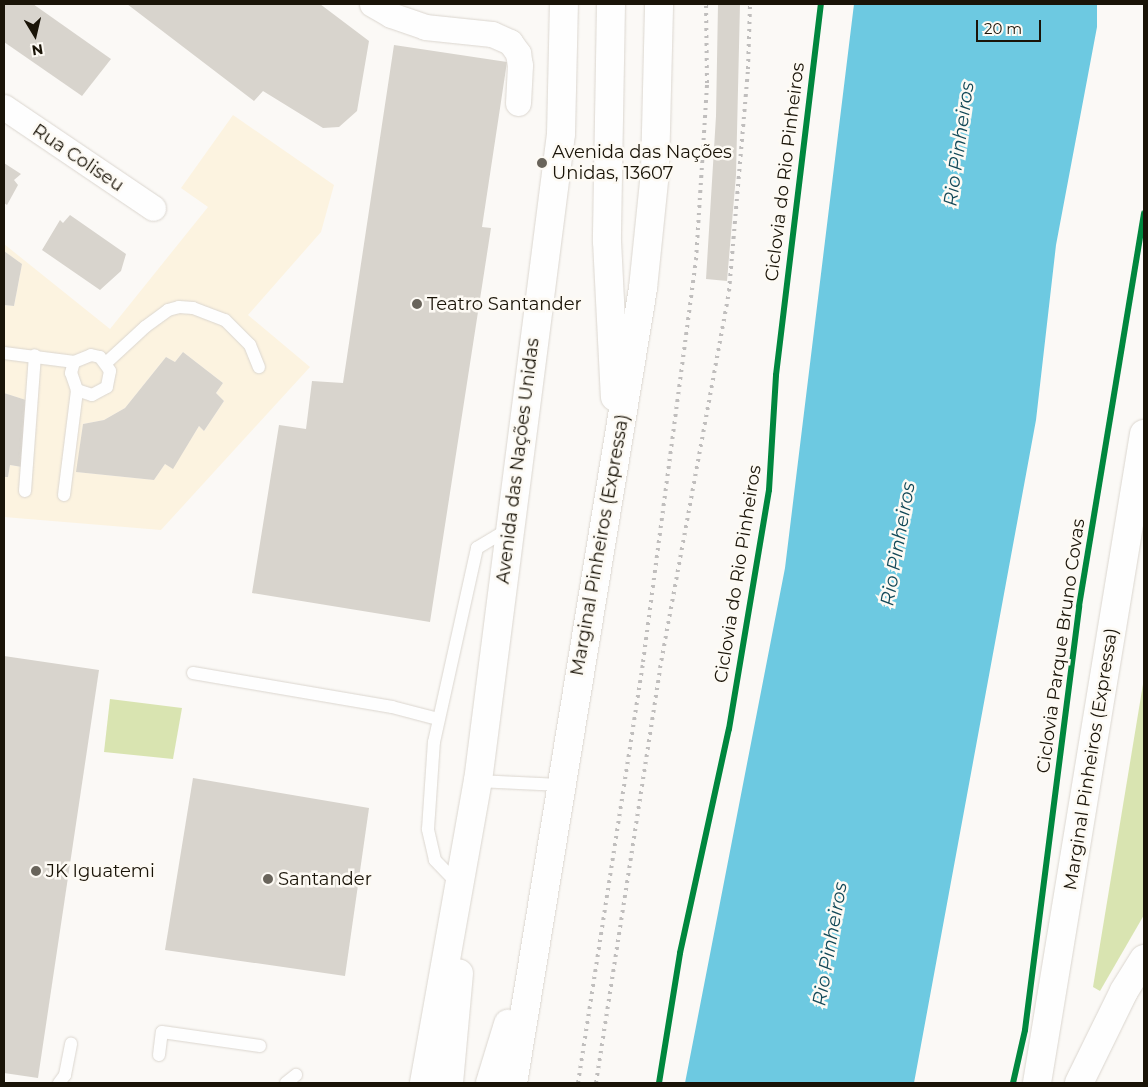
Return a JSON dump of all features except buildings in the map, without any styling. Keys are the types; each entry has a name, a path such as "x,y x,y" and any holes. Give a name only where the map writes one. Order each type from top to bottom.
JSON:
{"highway":[{"name":"Avenida das Nações Unidas","path":"424,1083 478,781 561,134 564,4"},
{"path":"610,4 607,240 618,438"},
{"name":"Marginal Pinheiros (Expressa)","path":"513,1083 560,785 643,288 655,172 658,4"},
{"name":"Marginal Pinheiros (Expressa)","path":"1037,1083 1144,434"},
{"name":"Avenida das Nações Unidas","path":"449,1083 458,1015 460,887"},
{"path":"490,1083 541,907"},
{"path":"1079,1083 1124,991 1144,959"},
{"path":"414,1083 433,1040"}],"street":[{"path":"372,4 391,15 425,27 492,34 510,42 518,52 520,65 518,103"},
{"name":"Rua Coliseu","path":"4,107 152,208"}],"lane":[{"path":"106,363 144,326 168,310 179,307 193,308 225,320 250,345 259,367"},
{"path":"4,353 35,355 74,362 91,355 106,363 110,379 101,393 84,394 77,390"},
{"path":"25,491 35,355"},
{"path":"64,495 77,390 71,373 74,362"},
{"path":"460,887 435,860 428,829 438,719 477,548 510,528"},
{"path":"193,673 392,707 438,719"},
{"path":"478,781 560,785"},
{"path":"159,1055 162,1032 260,1046"},
{"path":"59,1083 65,1075 71,1044"}],"shaded area":[{"path":"233,115 334,185 321,232 248,315 310,367 161,530 4,517 4,477 8,477 10,465 22,467 28,401 4,393 4,305 14,306 22,264 4,251 4,244 110,329 208,207 181,188","holes":["183,352 223,383 216,393 224,401 204,431 199,426 173,468 165,464 154,480 77,472 83,424 104,420 125,408 166,357 175,362"]}],"green space":[{"path":"1144,678 1144,915 1100,991 1093,987"},
{"path":"110,699 182,708 173,759 104,752"}],"water":[{"name":"Rio Pinheiros","path":"854,4 1097,4 1097,27 1056,245 1036,420 914,1083 685,1083 785,568"}],"railway":[{"path":"578,1083 643,662 696,260 707,83 706,4"},
{"path":"596,1083 660,668 729,291 748,69 750,4"}],"cycle path":[{"name":"Ciclovia do Rio Pinheiros","path":"659,1083 680,953 729,729 769,490 776,375 821,4"},
{"name":"Ciclovia Parque Bruno Covas","path":"1013,1083 1025,1030 1079,606 1144,213"}],"place":[{"name":"Avenida das Nações Unidas, 13607","path":"542,163"},
{"name":"Teatro Santander","path":"417,304"},
{"name":"JK Iguatemi","path":"36,871"},
{"name":"Santander","path":"268,879"}]}
